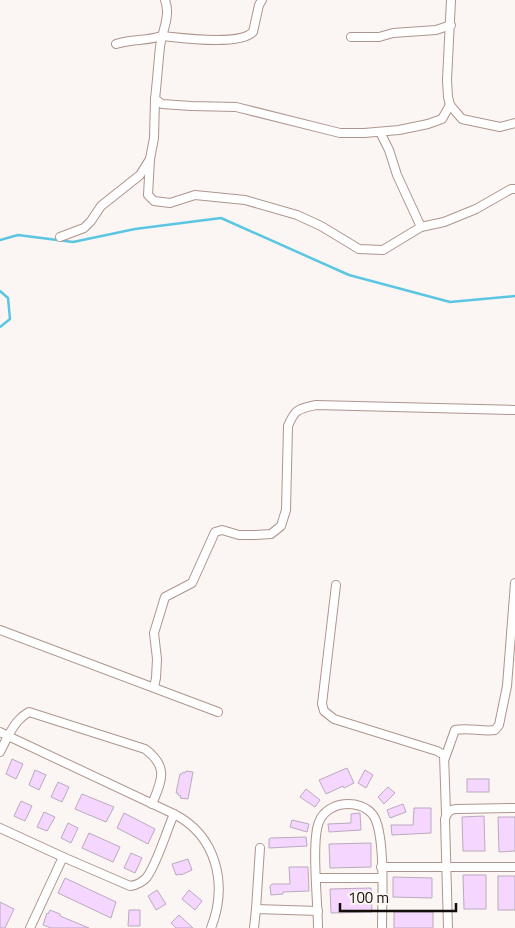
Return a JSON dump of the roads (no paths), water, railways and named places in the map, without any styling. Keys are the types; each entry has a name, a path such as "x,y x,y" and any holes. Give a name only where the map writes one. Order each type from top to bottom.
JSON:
{"street":[{"path":"165,0 167,14 162,36 155,99 154,138 150,159 148,195 154,201 170,203 195,195 245,200 297,215 321,226 359,249 383,250 421,227 444,222 476,209 510,189 515,189"},
{"path":"116,44 128,40 153,39 162,36 227,40 246,37 253,32 259,5 262,0"},
{"path":"451,0 447,80 450,105 462,119 500,127 515,123"},
{"path":"351,36 378,37 393,33 436,30 451,24"},
{"path":"155,99 162,104 236,107 336,132 380,132 460,117"},
{"path":"442,119 450,105"},
{"path":"380,132 421,227"},
{"path":"60,237 84,228 92,221 101,206 140,175 150,159"},
{"path":"154,688 157,659 154,633 166,597 192,583 215,532 222,530 239,535 271,534 282,526 286,510 288,426 293,414 300,408 316,406 515,410"},
{"path":"448,928 445,758 455,730 464,728 489,731 496,730 499,725 507,686 515,583"},
{"path":"336,585 322,704 324,711 334,719 437,751 444,755 445,758"},
{"path":"0,630 218,712"},
{"path":"0,752 16,723 23,715 29,712 145,749 153,755 162,770 162,778 152,804"},
{"path":"0,732 174,814 189,824 203,838 216,863 219,888 217,911 210,928"},
{"path":"318,928 316,849 319,822 324,814 341,804 350,804 363,806 373,815 379,829 382,878 382,928"},
{"path":"446,813 451,809 515,808"},
{"path":"0,828 63,858 130,886 139,884 146,877 174,814"},
{"path":"254,928 260,848"},
{"path":"30,928 63,858"},
{"path":"381,867 515,866"},
{"path":"316,878 382,878"},
{"path":"256,909 318,911"}],"waterway":[{"path":"0,240 18,235 73,242 135,229 221,218 349,275 450,302 515,296"},
{"path":"0,291 8,298 10,319 0,327"}]}
